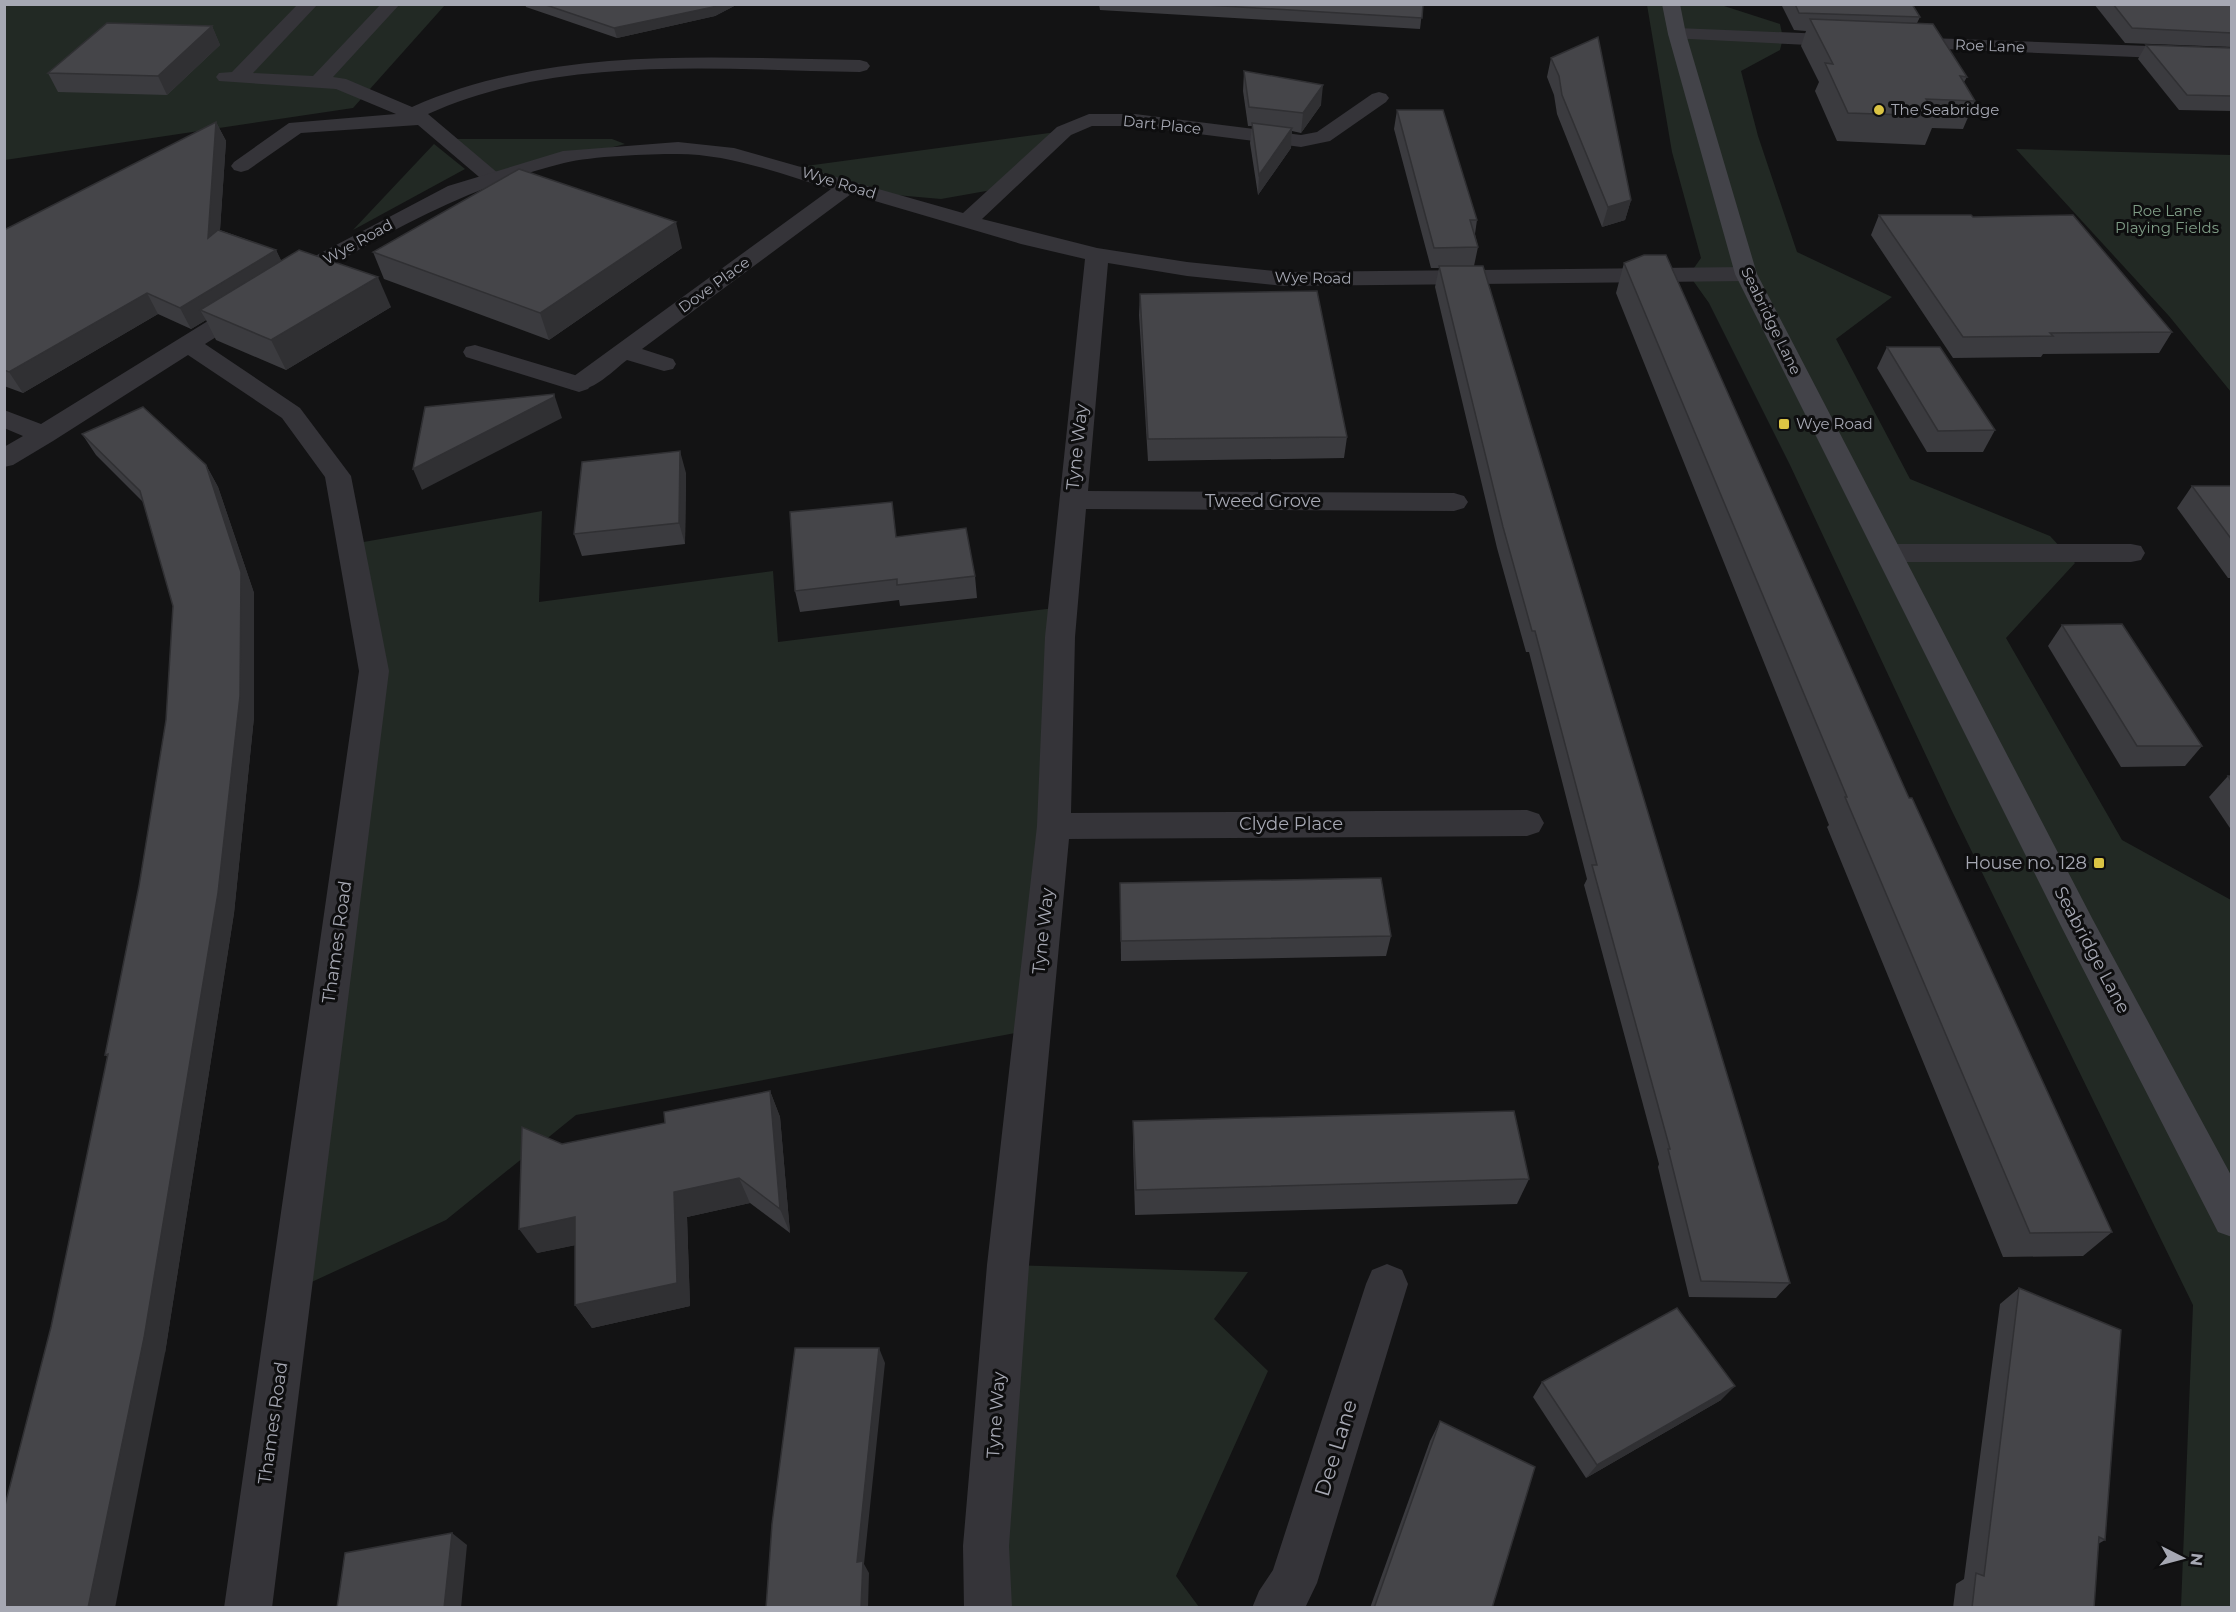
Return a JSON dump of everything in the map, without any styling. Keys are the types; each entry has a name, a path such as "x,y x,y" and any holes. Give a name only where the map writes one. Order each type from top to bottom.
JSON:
{"street":[{"path":"309,4 231,78 339,83 417,116 492,178"},
{"path":"318,82 391,4"},
{"name":"Seabridge Lane","path":"1671,4 1677,34 1746,274 2081,930 2232,1218"},
{"path":"1677,34 1864,41"},
{"name":"Roe Lane","path":"1887,42 2232,55"},
{"path":"1933,44 1944,61"},
{"path":"241,166 296,127 417,116 454,96 535,76 645,64 860,66"},
{"name":"Dart Place","path":"968,220 1064,131 1089,120 1135,120 1301,141 1323,137 1379,98"},
{"name":"Wye Road","path":"4,459 190,345 308,269 456,191 563,157 678,148 734,154 1029,239 1097,255 1186,269 1284,279 1746,274"},
{"name":"Dove Place","path":"475,352 579,384 849,186"},
{"name":"Tyne Way","path":"988,1608 986,1546 1008,1265 1054,826 1060,637 1097,255"},
{"name":"Thames Road","path":"190,345 291,413 339,476 374,672 248,1608"},
{"path":"624,351 664,364"},
{"path":"4,418 44,435"},
{"name":"Tweed Grove","path":"1072,500 1454,502"},
{"path":"1890,553 2131,553"},
{"name":"Clyde Place","path":"1054,826 1527,822"},
{"name":"Dee Lane","path":"1275,1608 1293,1583 1387,1284"}],"green space":[{"path":"5,5 445,5 353,108 5,160"},
{"path":"1647,5 1721,5 1780,24 1783,38 1780,50 1741,71 1758,136 1797,252 1892,297 1836,339 1910,479 2050,536 2075,563 2006,638 2122,840 2231,900 2231,1607 2181,1607 2193,1305 1952,811 1790,465 1709,303 1689,275 1701,258 1672,152"},
{"path":"1064,131 1003,188 941,199 873,193 791,168"},
{"path":"444,139 612,139 625,144 492,178"},
{"path":"434,144 465,169 353,230"},
{"name":"Roe Lane Playing Fields","path":"2016,149 2231,155 2231,392 2169,316"},
{"path":"542,511 539,602 773,571 778,642 1063,607 1032,1030 576,1115 446,1220 290,1292 374,672 352,544"},
{"path":"1008,1265 1248,1272 1214,1319 1268,1371 1176,1576 1199,1607 988,1608"}],"building":[{"path":"543,4 717,4 713,7 614,28"},
{"path":"1191,4 1423,4 1422,18"},
{"path":"1795,4 1912,4 1920,17 1799,13"},
{"path":"2113,4 2232,4 2232,33 2132,28"},
{"path":"1810,19 1933,24 1967,77 1960,76 1975,101 1926,99 1937,116 1848,113 1825,63 1833,64"},
{"path":"107,23 212,26 158,76 48,73"},
{"path":"1598,37 1631,200 1608,207 1562,95 1559,76 1551,58"},
{"path":"2146,45 2232,48 2232,96 2187,95"},
{"path":"1244,71 1323,85 1303,113 1249,107"},
{"path":"1397,110 1443,110 1477,220 1470,220 1478,247 1434,248"},
{"path":"216,122 208,238 218,230 276,250 180,308 147,293 9,372 4,370 4,230"},
{"path":"1252,123 1292,128 1259,175"},
{"path":"519,169 676,222 540,313 373,252"},
{"path":"1879,215 1971,215 1973,217 2073,215 2172,332 2050,333 2053,336 1963,337"},
{"path":"299,250 378,277 271,340 200,310"},
{"path":"1644,255 1666,255 1909,798 1912,798 2112,1232 2030,1233 1845,797 1847,797 1624,263"},
{"path":"1439,266 1483,266 1790,1283 1701,1281 1668,1149 1670,1149 1592,865 1597,865 1535,631 1532,631 1503,527"},
{"path":"1317,291 1347,437 1148,439 1140,294"},
{"path":"1887,347 1940,347 1995,430 1938,431"},
{"path":"554,394 554,397 413,469 425,407"},
{"path":"143,407 206,465 241,572 240,696 218,893 144,1338 88,1608 4,1608 4,1509 51,1327 108,1054 105,1055 139,886 166,720 173,606 140,491 82,434"},
{"path":"680,451 679,523 574,534 582,462"},
{"path":"2192,486 2232,486 2232,540"},
{"path":"892,502 896,537 966,528 975,576 897,585 897,579 795,591 790,512"},
{"path":"2122,624 2202,746 2137,746 2062,625"},
{"path":"1381,878 1391,936 1121,941 1120,883"},
{"path":"770,1091 780,1209 739,1178 674,1192 677,1283 575,1305 575,1217 519,1229 522,1127 562,1144 665,1123 664,1112"},
{"path":"1514,1111 1529,1179 1136,1190 1133,1121"},
{"path":"2019,1288 2121,1330 2105,1540 2099,1537 2094,1608 1972,1608 1976,1573 1984,1576"},
{"path":"1677,1308 1735,1386 1597,1465 1542,1382"},
{"path":"795,1348 879,1348 857,1562 863,1561 861,1608 766,1608 772,1524"},
{"path":"1440,1421 1535,1467 1492,1608 1374,1608"},
{"path":"452,1533 444,1608 337,1608 345,1553"}],"place":[{"name":"The Seabridge","path":"1879,110"},
{"name":"Wye Road","path":"1784,424"},
{"name":"House no. 128","path":"2099,863"}]}
